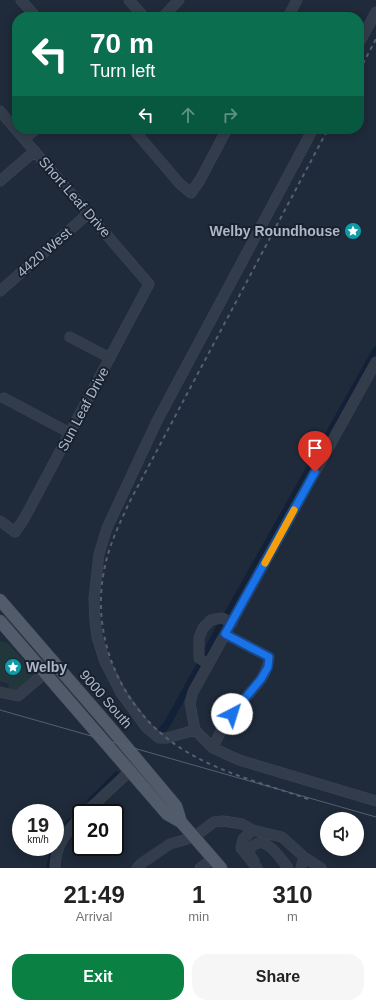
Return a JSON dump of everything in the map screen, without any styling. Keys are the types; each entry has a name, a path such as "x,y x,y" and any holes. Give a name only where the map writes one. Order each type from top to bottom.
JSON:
{"main road":[{"name":"9000 South","path":"0,600 176,806 181,822"},
{"name":"9000 South","path":"2,625 167,814 181,822 221,868"},
{"path":"2,625 11,626 14,628 87,709 109,726"}],"street":[{"path":"21,0 32,12"},
{"path":"129,0 140,12"},
{"path":"168,12 179,0"},
{"path":"291,12 297,0"},
{"path":"364,34 376,12"},
{"name":"Short Leaf Drive","path":"0,111 12,125"},
{"name":"Short Leaf Drive","path":"20,134 150,284"},
{"path":"24,139 30,134"},
{"path":"137,134 180,184 191,193 200,180 224,134"},
{"path":"195,730 167,738 158,738 146,727 121,694 105,662 98,637 94,609 99,554 107,528 157,421 310,134"},
{"path":"0,181 35,151"},
{"name":"4420 West","path":"0,291 89,213"},
{"name":"Sun Leaf Drive","path":"0,521 15,532 24,519 150,284"},
{"path":"70,337 110,358"},
{"path":"376,362 190,699 190,707 195,730 213,748 239,760 376,801"},
{"path":"4,398 70,433"},
{"path":"208,664 198,658 198,638 203,628 211,620 222,618 232,623"},
{"path":"213,748 232,714 261,679 268,667 269,657 225,634"},
{"path":"0,692 18,696 45,673"},
{"path":"95,804 130,771"},
{"path":"137,868 170,844 194,837 214,822 223,821 242,824 253,830 282,837 304,857 322,868"},
{"path":"55,868 57,851 61,840 72,826"},
{"path":"253,830 243,839 241,848 257,868"},
{"path":"260,868 249,854 253,845 261,842 266,843 288,868"},
{"path":"301,868 304,857"},
{"path":"200,868 212,858"}],"green space":[{"path":"0,641 8,643 37,675 17,692 8,689 9,684 0,681"}],"waterway":[{"path":"226,617 376,350"},
{"path":"205,655 222,623"},
{"path":"162,730 167,724 200,665"},
{"path":"91,801 117,775"},
{"path":"64,829 70,822"},
{"path":"50,866 52,856"}],"tram line":[{"path":"0,710 376,817"}],"railway":[{"path":"364,62 376,39"},
{"path":"308,799 231,773 201,760 165,737 146,719 130,698 117,675 108,650 102,624 101,598 108,553 129,503 325,134"}],"slow traffic":[{"path":"265,563 294,510"}],"place":[{"name":"Welby Roundhouse","path":"353,231"},
{"name":"Welby","path":"13,667"}],"route":[{"path":"232,714 261,679 268,667 269,657 225,634 315,472"}]}
